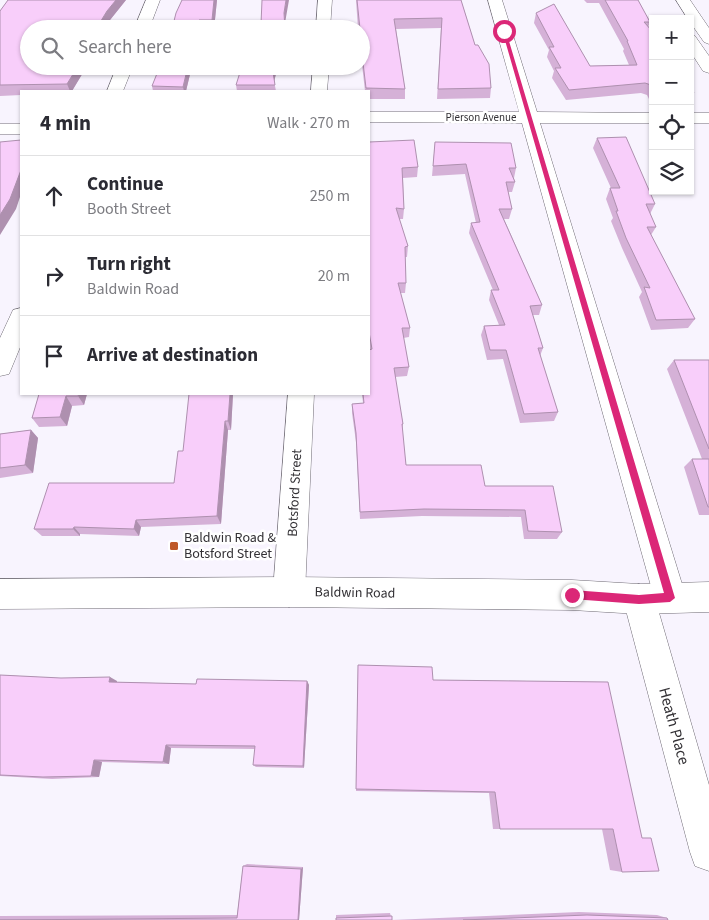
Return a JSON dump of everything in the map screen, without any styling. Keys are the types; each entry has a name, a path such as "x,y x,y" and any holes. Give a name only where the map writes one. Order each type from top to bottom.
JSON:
{"street":[{"path":"145,20 153,0"},
{"path":"324,20 325,0"},
{"name":"Heath Place","path":"495,0 532,123 655,598 709,852"},
{"path":"683,0 709,38"},
{"path":"674,14 692,14"},
{"path":"694,45 709,68"},
{"path":"115,90 121,75"},
{"path":"320,90 321,75"},
{"path":"0,117 20,117"},
{"name":"Pierson Avenue","path":"370,117 649,130"},
{"name":"Pierson Avenue","path":"370,129 649,118"},
{"path":"694,118 709,118"},
{"path":"0,129 20,129"},
{"path":"694,130 709,130"},
{"path":"0,367 20,318"},
{"name":"Botsford Street","path":"289,592 301,395"},
{"name":"Baldwin Road","path":"0,594 289,592 572,595 655,598 709,597"}],"building":[{"path":"8,0 116,0 102,20 20,20 20,75 72,75 67,84 0,85 0,11"},
{"path":"182,0 214,0 212,20 174,20"},
{"path":"262,0 286,0 284,20 261,20"},
{"path":"357,0 461,0 475,45 478,45 489,64 491,88 438,89 442,18 394,19 405,89 366,88 364,75 370,75 370,20 359,20"},
{"path":"605,0 638,0 649,20 649,22 644,22 649,28 649,84 645,83 569,90 555,68 561,68 549,47 554,47 536,13 554,4 590,66 637,65 628,41"},
{"path":"156,75 186,75 183,87 152,86"},
{"path":"239,75 273,75 275,85 236,85"},
{"path":"626,137 649,190 649,195 651,195 655,204 646,204 656,227 647,227 695,319 656,320 644,287 650,288 626,238 610,188 620,188 597,138"},
{"path":"20,140 20,173 10,199 0,215 0,142"},
{"path":"414,140 418,167 402,168 404,209 396,208 408,246 405,247 406,283 398,283 410,328 402,328 409,367 394,368 403,424 406,465 481,465 485,486 553,486 562,532 528,531 525,510 424,509 360,512 356,433 352,404 364,403 363,395 370,395 370,350 372,349 370,338 370,142"},
{"path":"435,142 511,143 516,168 509,168 515,182 506,182 512,209 499,209 542,305 530,306 543,348 538,348 558,412 524,414 506,350 490,350 484,326 505,325 491,290 499,290 471,223 480,222 466,164 433,166"},
{"path":"674,360 709,360 709,449"},
{"path":"39,395 78,395 66,396 60,417 32,418"},
{"path":"189,395 230,395 228,421 225,421 217,516 136,520 134,529 74,527 73,529 34,529 49,483 174,483 178,451 183,451"},
{"path":"31,430 25,465 0,468 0,434"},
{"path":"692,459 709,459 709,507 708,507"},
{"path":"358,665 432,667 433,680 608,682 642,838 651,838 659,871 622,872 613,829 500,829 495,792 356,789"},
{"path":"0,675 61,678 110,677 109,682 196,684 197,679 307,681 303,766 253,765 255,746 166,745 163,762 94,760 91,776 43,777 0,775"},
{"path":"243,866 301,869 298,920 0,920 237,918"},
{"path":"587,915 667,918 668,920 463,920"},
{"path":"392,916 392,920 336,920 336,918"}],"place":[{"name":"Baldwin Road & Botsford Street","path":"174,546"}],"route":[{"path":"504,31 670,598 639,600 572,595"}]}
